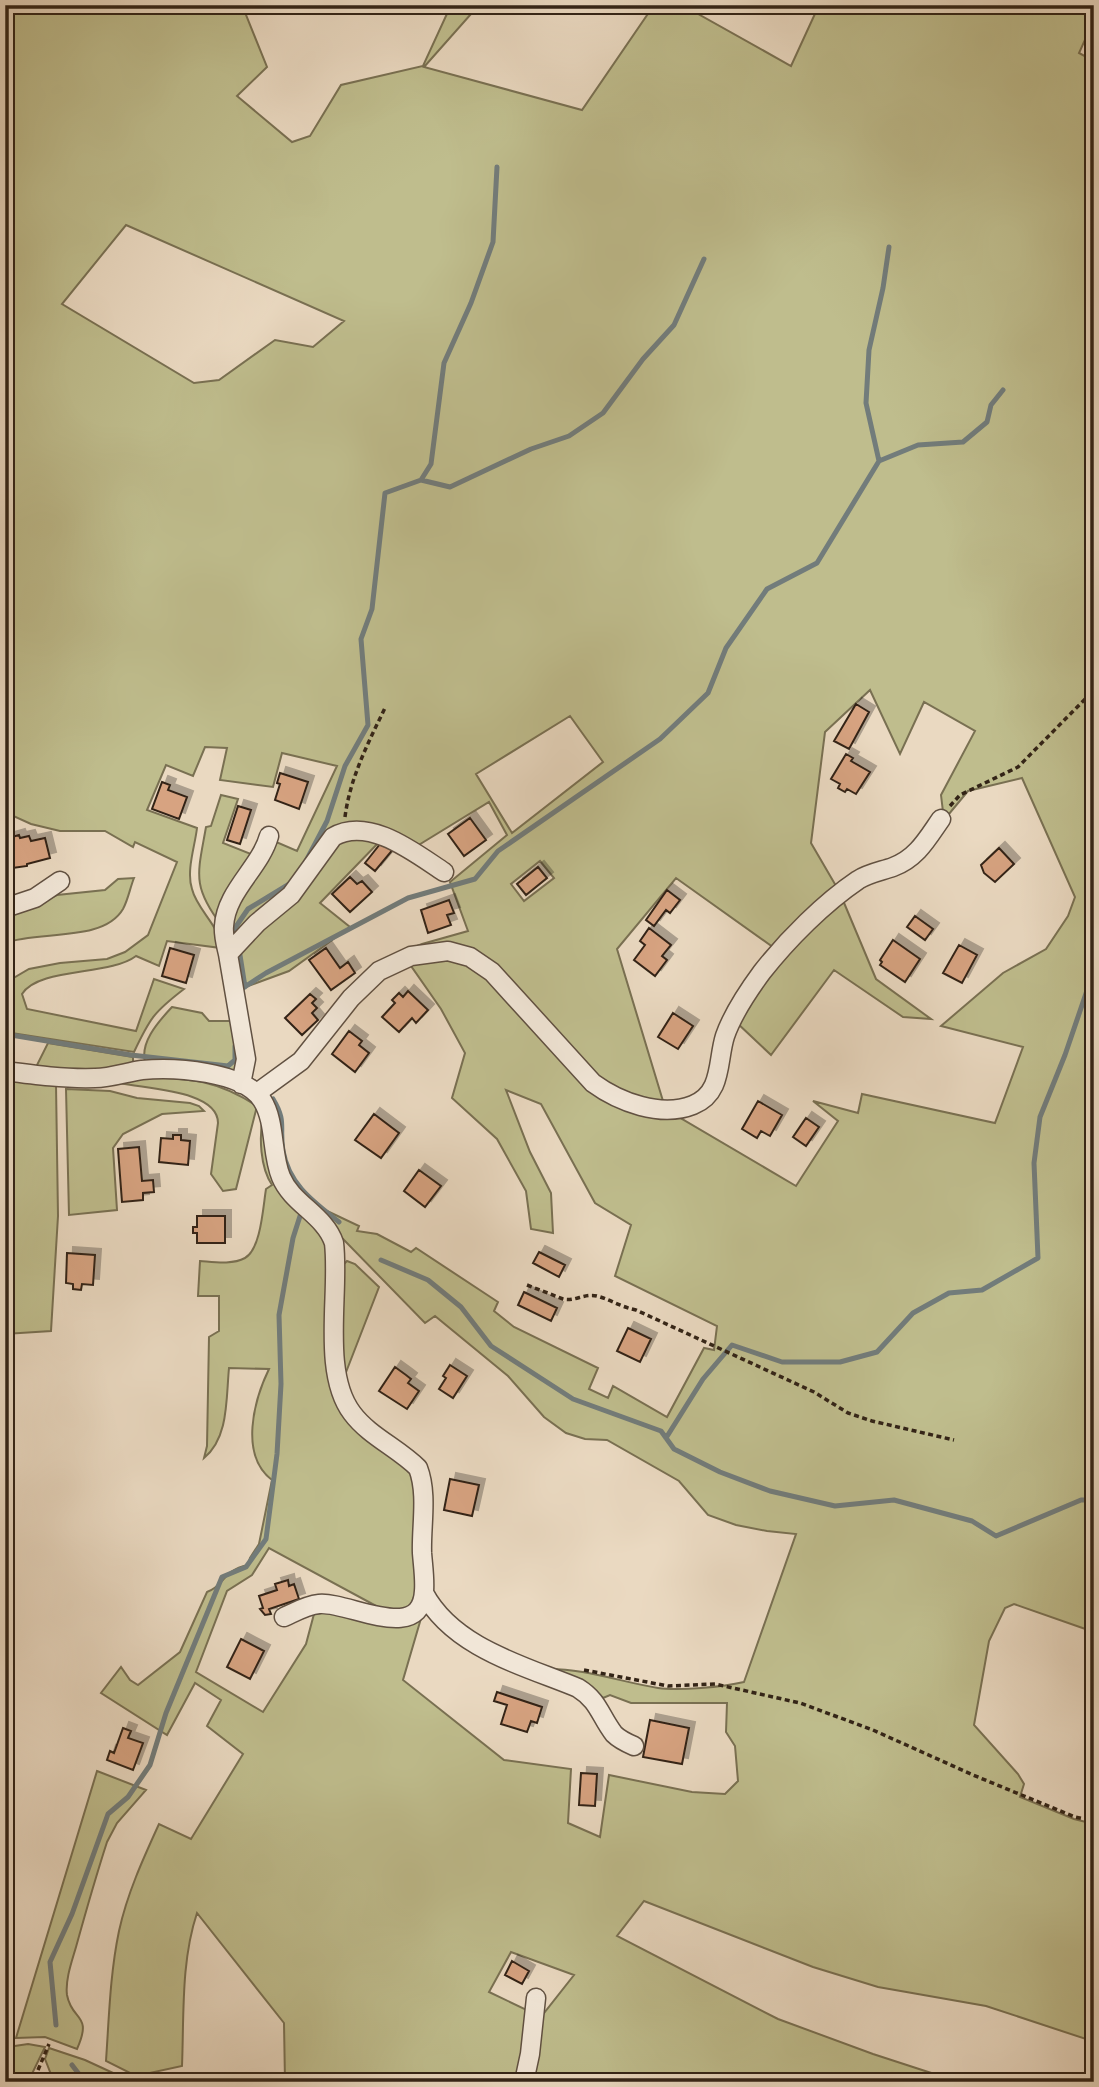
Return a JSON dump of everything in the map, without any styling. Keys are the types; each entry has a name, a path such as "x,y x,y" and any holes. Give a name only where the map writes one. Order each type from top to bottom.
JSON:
{"street":[{"path":"254,1093 301,1061 351,998 379,971 411,956 448,950 470,957 492,972 593,1083 608,1094 622,1102 640,1106 665,1109 693,1105 709,1094 714,1086 728,1028 763,971 803,926 858,880 909,859 941,819"},
{"path":"228,954 257,923 291,895 328,843 337,835 357,832 391,838 444,872"},
{"path":"269,836 254,866 232,898 224,927 254,1093 283,1181 329,1231 334,1242 335,1369 342,1397 352,1413 366,1427 418,1468 422,1478 424,1593 417,1609 411,1615 395,1620 327,1604 309,1606 284,1617"},
{"path":"5,908 35,898 60,881"},
{"path":"5,1070 46,1077 97,1078 142,1070 173,1069 216,1076 254,1093"},
{"path":"424,1593 447,1623 468,1640 589,1695 616,1736 634,1746"},
{"path":"524,2082 536,1998"}],"path":[{"path":"941,819 960,795 1018,767 1094,690"},
{"path":"344,833 351,785 385,708"},
{"path":"527,1285 563,1299 593,1295 636,1310 814,1392 848,1413 954,1440"},
{"path":"577,1669 656,1685 715,1684 800,1703 873,1730 1076,1817 1094,1821"},
{"path":"38,2070 48,2044"}],"shaded area":[{"path":"5,5 242,5 267,67 237,96 292,142 310,136 341,85 423,66 451,5 479,5 424,67 582,110 654,5 682,5 791,66 819,5 1094,5 1094,20 1079,53 1094,61 1094,1632 1014,1604 1005,1608 989,1641 974,1725 1018,1774 1024,1784 1020,1797 1074,1819 1094,1824 1092,2041 986,2006 878,1987 813,1967 644,1901 617,1936 778,2019 959,2082 528,2082 541,2017 574,1975 511,1952 489,1992 531,2012 520,2082 285,2082 284,2023 197,1913 186,1969 182,2066 136,2076 106,2061 119,1931 147,1850 159,1824 191,1839 243,1754 207,1726 221,1700 195,1683 167,1735 101,1693 121,1667 130,1680 138,1685 180,1652 207,1592 218,1586 228,1574 248,1565 259,1544 272,1480 262,1469 256,1456 253,1427 258,1396 269,1369 229,1368 222,1429 212,1450 204,1458 207,1446 209,1337 219,1331 219,1296 198,1296 200,1261 234,1262 245,1258 255,1246 266,1189 272,1185 265,1170 262,1152 263,1116 272,1157 323,1230 328,1246 336,1397 409,1466 416,1478 417,1588 410,1608 399,1614 378,1607 269,1548 252,1575 227,1591 196,1672 263,1712 306,1644 314,1614 332,1612 422,1615 403,1680 504,1760 571,1769 568,1823 600,1837 609,1775 692,1792 725,1794 738,1781 735,1746 726,1732 727,1703 631,1703 610,1695 603,1698 546,1669 588,1673 667,1689 744,1682 796,1534 736,1525 708,1515 679,1481 607,1440 585,1439 566,1433 544,1417 508,1376 435,1316 425,1323 306,1201 359,1226 357,1231 377,1234 411,1252 416,1248 498,1302 494,1311 514,1327 598,1368 589,1389 608,1398 613,1386 667,1417 704,1348 714,1350 717,1326 615,1276 631,1225 595,1203 541,1104 506,1090 530,1152 551,1193 553,1233 531,1229 526,1191 497,1139 452,1098 465,1053 441,1009 409,963 433,957 473,965 583,1080 670,1112 796,1186 838,1121 813,1101 858,1113 862,1094 995,1123 1023,1047 941,1026 1003,973 1046,949 1068,916 1075,897 1022,778 968,791 944,820 941,795 975,731 924,702 900,754 870,690 825,732 811,843 839,891 777,950 676,878 617,949 663,1101 646,1101 602,1084 473,954 394,955 468,931 450,882 507,835 489,802 417,846 341,827 298,883 230,946 230,916 274,841 297,851 337,766 282,753 273,787 220,780 227,748 205,747 193,776 166,765 147,810 197,828 190,882 195,897 217,933 221,948 167,941 159,966 136,956 110,967 43,979 22,994 27,1009 136,1031 154,979 184,989 154,1016 134,1052 5,1032 5,983 29,969 107,959 125,952 148,935 177,862 135,842 133,847 105,831 60,831 5,814","holes":["126,225 344,321 313,347 275,340 219,380 194,383 62,304","570,716 603,762 512,833 476,774","540,861 554,878 524,901 511,884"]},
{"path":"221,795 238,799 223,843 256,856 222,926 205,900 199,879 206,827 211,826"},
{"path":"383,838 320,903 350,927 289,971 240,989 236,956 337,839"},
{"path":"134,878 123,909 114,920 101,927 5,943 5,918 57,895 105,890 118,879"},
{"path":"842,898 876,979 931,1019 903,1017 834,970 771,1055 735,1021 776,961"},
{"path":"172,1007 202,1013 209,1021 230,1021 240,1046 234,1071 146,1065 144,1057 147,1041"},
{"path":"48,1043 133,1057 133,1066 78,1072 35,1069"},
{"path":"147,1077 204,1082 243,1097 257,1106 236,1189 223,1191 211,1174 218,1123 215,1112 194,1097 120,1083"},
{"path":"5,1079 56,1085 58,1216 51,1331 5,1334"},
{"path":"66,1089 110,1091 137,1098 190,1103 204,1111 162,1114 123,1134 113,1148 117,1210 69,1215"},
{"path":"347,1261 355,1264 379,1287 343,1380 343,1265"},
{"path":"97,1771 146,1790 117,1823 107,1842 71,1964 67,1995 82,2023 81,2037 77,2049 45,2037 16,2038"},
{"path":"28,2044 45,2047 28,2082 5,2082 5,2050 8,2047"},
{"path":"49,2048 85,2060 124,2078 107,2082 54,2082 45,2059"}],"building":[{"path":"856,704 869,712 849,749 834,741"},
{"path":"846,754 853,758 851,761 870,772 856,794 838,788 840,784 831,779"},
{"path":"280,773 308,782 299,809 275,800"},
{"path":"162,782 170,785 168,790 187,797 179,819 152,809"},
{"path":"238,806 251,810 240,844 227,840"},
{"path":"470,818 486,840 464,856 448,834"},
{"path":"19,835 20,838 29,836 31,841 45,838 50,858 27,866 5,869 5,839"},
{"path":"384,839 395,847 375,871 365,863"},
{"path":"999,848 1014,864 995,882 984,873 981,865"},
{"path":"538,867 547,878 526,895 517,884"},
{"path":"350,877 357,884 362,881 372,892 350,912 332,894"},
{"path":"667,890 680,900 670,913 666,910 654,926 646,920"},
{"path":"449,900 454,913 447,915 451,925 428,933 421,910"},
{"path":"915,916 933,929 925,940 907,927"},
{"path":"649,928 671,945 662,956 667,960 655,976 634,960 645,945 640,941"},
{"path":"893,940 920,959 905,982 880,965 880,960"},
{"path":"959,945 977,955 962,983 943,973"},
{"path":"170,948 194,955 186,983 162,976"},
{"path":"326,948 340,968 348,962 355,973 331,990 309,960"},
{"path":"408,991 428,1010 416,1023 412,1018 399,1032 382,1017 395,1003 392,1000 399,993 403,997"},
{"path":"310,994 316,999 312,1003 317,1008 312,1013 318,1020 302,1035 285,1018"},
{"path":"673,1013 693,1026 678,1049 658,1037"},
{"path":"349,1031 362,1041 359,1045 369,1053 355,1072 332,1054"},
{"path":"758,1101 782,1115 770,1136 761,1131 757,1138 742,1129"},
{"path":"374,1114 399,1133 381,1158 355,1140"},
{"path":"806,1118 819,1127 806,1146 793,1137"},
{"path":"173,1135 181,1135 181,1140 190,1141 188,1165 159,1162 161,1138 173,1139"},
{"path":"139,1147 142,1181 153,1180 154,1192 143,1193 143,1200 122,1202 118,1149"},
{"path":"419,1170 441,1186 425,1207 404,1191"},
{"path":"197,1216 225,1216 225,1243 197,1243 197,1233 193,1233 193,1227 197,1227"},
{"path":"539,1252 565,1265 559,1277 533,1263"},
{"path":"67,1253 95,1255 93,1285 82,1284 81,1290 73,1289 73,1284 66,1283"},
{"path":"524,1292 557,1308 551,1321 518,1305"},
{"path":"628,1328 651,1339 640,1362 617,1351"},
{"path":"450,1365 467,1376 453,1398 439,1389"},
{"path":"395,1367 411,1379 408,1383 419,1391 407,1409 379,1391"},
{"path":"450,1479 479,1485 472,1516 444,1510"},
{"path":"288,1580 289,1586 294,1584 299,1599 269,1609 271,1614 265,1615 260,1609 263,1608 259,1596 277,1590 275,1584"},
{"path":"241,1639 264,1651 250,1679 227,1667"},
{"path":"497,1692 542,1707 537,1723 531,1721 527,1732 501,1724 507,1705 494,1701"},
{"path":"650,1720 689,1728 682,1764 643,1757"},
{"path":"123,1728 131,1731 128,1738 143,1743 133,1770 107,1760 110,1751 114,1753"},
{"path":"581,1773 597,1774 595,1806 579,1805"},
{"path":"512,1961 529,1971 522,1984 505,1975"}],"waterway":[{"path":"306,861 327,821 345,766 368,725 361,639 372,609 385,493 421,480 431,464 444,363 471,303 493,242 497,167"},
{"path":"237,992 266,973 408,898 475,879 498,851 660,739 708,693 726,648 767,589 817,563 879,461 866,403 869,350 889,247"},
{"path":"421,480 450,487 531,449 569,436 603,413 643,359 674,325 704,259"},
{"path":"879,461 918,445 963,442 987,422 991,405 1003,390"},
{"path":"237,939 235,928 248,909 291,883"},
{"path":"239,949 245,987"},
{"path":"666,1438 703,1379 732,1345 782,1362 840,1362 877,1352 913,1313 949,1293 982,1290 1038,1258 1034,1163 1040,1117 1094,970"},
{"path":"5,1034 131,1055 228,1066 235,1060 235,1046"},
{"path":"273,1099 280,1113 283,1151 291,1174 304,1192 339,1222"},
{"path":"56,2025 50,1962 72,1914 108,1814 128,1797 150,1765 166,1713 222,1577 246,1567 266,1539 277,1454 281,1384 279,1315 293,1238 301,1213"},
{"path":"381,1260 428,1280 461,1307 491,1346 573,1399 661,1431 674,1449 720,1472 770,1491 835,1506 894,1500 972,1521 996,1536 1081,1500 1094,1500"},
{"path":"72,2065 85,2082"}]}
